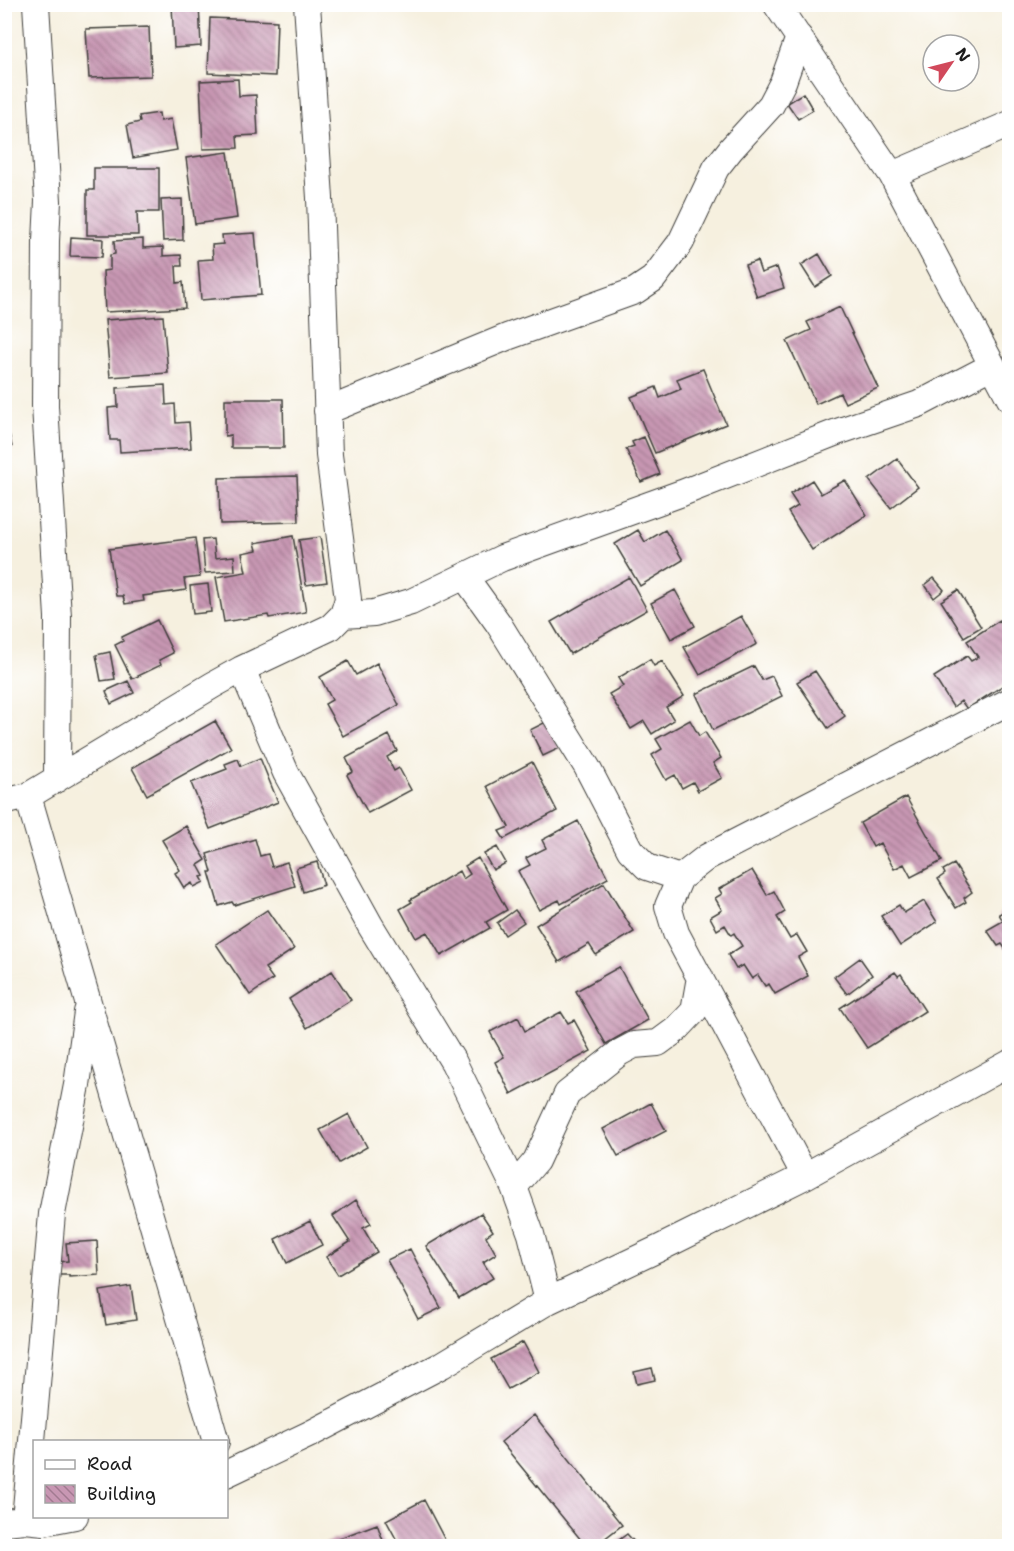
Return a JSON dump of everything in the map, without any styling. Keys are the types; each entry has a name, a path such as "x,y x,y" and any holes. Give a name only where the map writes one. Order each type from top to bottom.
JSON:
{"street":[{"path":"36,4 48,201 45,406 58,617 57,779"},
{"path":"215,1440 88,1003 16,799 57,779 242,669 331,627 343,615 348,599 329,455 320,198 307,4"},
{"path":"776,4 892,175 1010,399"},
{"path":"327,411 507,337 635,291 653,279 681,242 716,168 730,149 771,105 783,82 799,37"},
{"path":"892,175 1010,124"},
{"path":"343,615 374,613 411,602 502,558 682,493 837,432 919,404 992,366"},
{"path":"465,577 498,623 587,767 630,850 647,867 680,878"},
{"path":"242,669 286,773 370,925 454,1063 514,1187 531,1234 548,1301"},
{"path":"805,1176 676,933 668,906 680,878 707,857 1010,702"},
{"path":"514,1187 536,1161 552,1122 567,1094 619,1053 634,1046 658,1043 677,1029 694,1011 700,977"},
{"path":"65,1518 44,1522 15,1521 52,1214 77,1085 88,1003"},
{"path":"228,1473 310,1434 441,1365 548,1301 805,1176 1010,1063"}],"building":[{"path":"172,4 199,4 201,46 174,48"},
{"path":"210,18 277,21 275,76 208,73"},
{"path":"149,27 151,76 89,78 86,29"},
{"path":"238,79 239,96 256,95 258,135 237,136 238,148 203,149 200,81"},
{"path":"803,93 813,110 798,119 787,103"},
{"path":"159,113 160,121 171,119 177,150 133,158 127,125 140,122 139,116"},
{"path":"228,152 237,218 195,224 186,158"},
{"path":"94,168 159,168 159,212 137,212 138,235 87,235 87,190 94,190"},
{"path":"182,199 183,240 163,241 161,200"},
{"path":"255,233 261,295 201,300 198,260 213,259 212,245 223,244 222,235"},
{"path":"71,237 103,239 102,257 70,256"},
{"path":"143,239 143,248 163,247 163,256 181,255 182,266 176,266 177,283 183,282 185,308 105,312 103,271 110,270 110,255 115,254 114,241"},
{"path":"819,254 832,276 815,287 801,265"},
{"path":"757,261 761,273 777,267 784,288 757,297 745,265"},
{"path":"840,307 878,388 845,403 840,393 816,404 787,341 811,330 807,322"},
{"path":"163,316 168,373 110,377 105,320"},
{"path":"703,369 726,424 655,453 631,397 656,387 660,398 681,389 677,379"},
{"path":"165,385 166,405 175,404 176,423 189,422 191,448 120,452 119,440 110,440 108,408 118,407 117,388"},
{"path":"225,399 283,399 284,448 231,448 231,435 225,436"},
{"path":"4,410 12,447 4,448"},
{"path":"644,437 660,474 641,482 626,449 634,446 632,442"},
{"path":"897,459 918,487 891,508 869,480"},
{"path":"297,476 299,522 220,524 219,478"},
{"path":"812,480 821,494 845,480 867,515 812,550 788,512 798,506 790,494"},
{"path":"638,530 645,542 665,530 683,560 640,586 615,544"},
{"path":"293,536 306,612 224,622 216,577 246,572 242,553 257,550 255,543"},
{"path":"320,537 327,582 306,585 299,540"},
{"path":"195,538 200,577 184,579 186,590 143,596 144,601 125,604 123,596 116,596 109,549"},
{"path":"213,539 215,558 234,556 235,571 205,573 202,540"},
{"path":"629,577 647,610 570,654 551,622"},
{"path":"934,578 944,590 934,598 925,585"},
{"path":"208,584 211,612 193,614 190,586"},
{"path":"675,590 695,626 671,639 651,603"},
{"path":"958,590 981,627 964,637 941,601"},
{"path":"741,616 757,644 700,675 684,647"},
{"path":"157,620 173,653 159,660 161,665 132,679 115,645 123,641 122,637"},
{"path":"1000,620 1010,634 1010,681 967,709 961,701 953,707 934,677 967,656 971,661 978,657 967,641"},
{"path":"110,652 115,679 101,681 96,655"},
{"path":"650,659 654,666 662,661 684,696 666,707 674,720 652,734 644,721 631,729 609,694 623,686 618,678"},
{"path":"348,661 356,675 377,663 399,705 343,736 325,704 332,700 320,677"},
{"path":"754,666 762,680 772,676 782,696 713,730 696,694"},
{"path":"815,671 845,716 828,728 797,682"},
{"path":"128,681 134,693 111,704 106,691"},
{"path":"690,720 699,736 705,732 721,758 713,763 722,778 698,791 693,782 682,788 675,775 666,780 652,755 662,749 656,739"},
{"path":"215,721 231,748 147,795 132,768"},
{"path":"546,722 560,748 543,756 530,730"},
{"path":"389,735 397,751 387,757 394,771 399,768 411,790 368,813 347,775 353,772 346,758"},
{"path":"260,758 278,802 210,829 191,783 227,769 225,764 238,759 241,766"},
{"path":"532,762 557,811 504,839 499,831 509,827 487,786"},
{"path":"906,797 942,861 911,877 904,864 894,869 880,843 873,847 860,823"},
{"path":"578,821 608,878 561,904 559,900 539,910 518,871 530,865 526,858 546,848 542,840"},
{"path":"186,826 206,860 198,865 204,876 201,877 204,882 194,887 192,883 184,888 175,873 180,870 162,840"},
{"path":"255,839 260,856 268,854 272,867 287,862 295,886 234,905 232,902 219,906 209,872 212,872 207,854"},
{"path":"497,847 506,863 493,870 484,854"},
{"path":"478,858 507,910 486,922 490,928 441,956 427,932 416,938 400,909 412,902 410,900 459,871 463,879 470,874 465,866"},
{"path":"317,862 324,885 303,892 296,868"},
{"path":"954,864 972,892 964,898 966,902 956,908 938,879 945,874 943,870"},
{"path":"752,870 767,895 774,891 785,912 777,917 790,939 797,935 807,952 798,957 808,976 775,994 769,984 765,986 758,975 752,979 743,965 736,969 728,955 742,946 734,933 731,935 725,925 717,930 710,917 722,910 715,898 722,894 719,889"},
{"path":"604,883 634,932 596,955 589,944 559,962 536,925"},
{"path":"924,901 937,922 900,946 881,916 899,905 904,913"},
{"path":"1010,908 1010,956 1002,944 998,946 987,930 1003,921 999,914"},
{"path":"267,910 294,949 265,968 273,979 250,995 216,944"},
{"path":"515,910 524,922 505,935 497,923"},
{"path":"860,958 872,975 847,994 834,977"},
{"path":"619,967 648,1020 606,1044 576,991"},
{"path":"332,971 351,1000 307,1028 289,999"},
{"path":"895,972 898,976 901,974 925,1011 867,1048 840,1008"},
{"path":"561,1012 568,1023 574,1020 591,1051 511,1094 495,1062 504,1057 490,1032 518,1017 525,1031"},
{"path":"651,1103 666,1131 618,1156 603,1129"},
{"path":"349,1114 367,1147 339,1163 320,1130"},
{"path":"356,1200 371,1224 363,1228 377,1252 338,1275 326,1257 350,1242 333,1216"},
{"path":"481,1213 493,1231 486,1236 496,1254 483,1262 493,1278 459,1298 426,1246"},
{"path":"310,1221 322,1245 287,1263 275,1239"},
{"path":"97,1241 99,1275 69,1277 69,1275 58,1275 57,1262 68,1261 66,1243"},
{"path":"410,1249 441,1308 418,1319 387,1260"},
{"path":"131,1286 136,1320 106,1325 100,1291"},
{"path":"523,1342 539,1372 508,1389 491,1359"},
{"path":"652,1368 655,1380 637,1384 634,1372"},
{"path":"534,1415 622,1525 595,1546 586,1546 501,1442"},
{"path":"424,1500 448,1546 400,1546 386,1520"},
{"path":"377,1524 385,1546 318,1546"},
{"path":"627,1534 638,1546 611,1546"}]}
